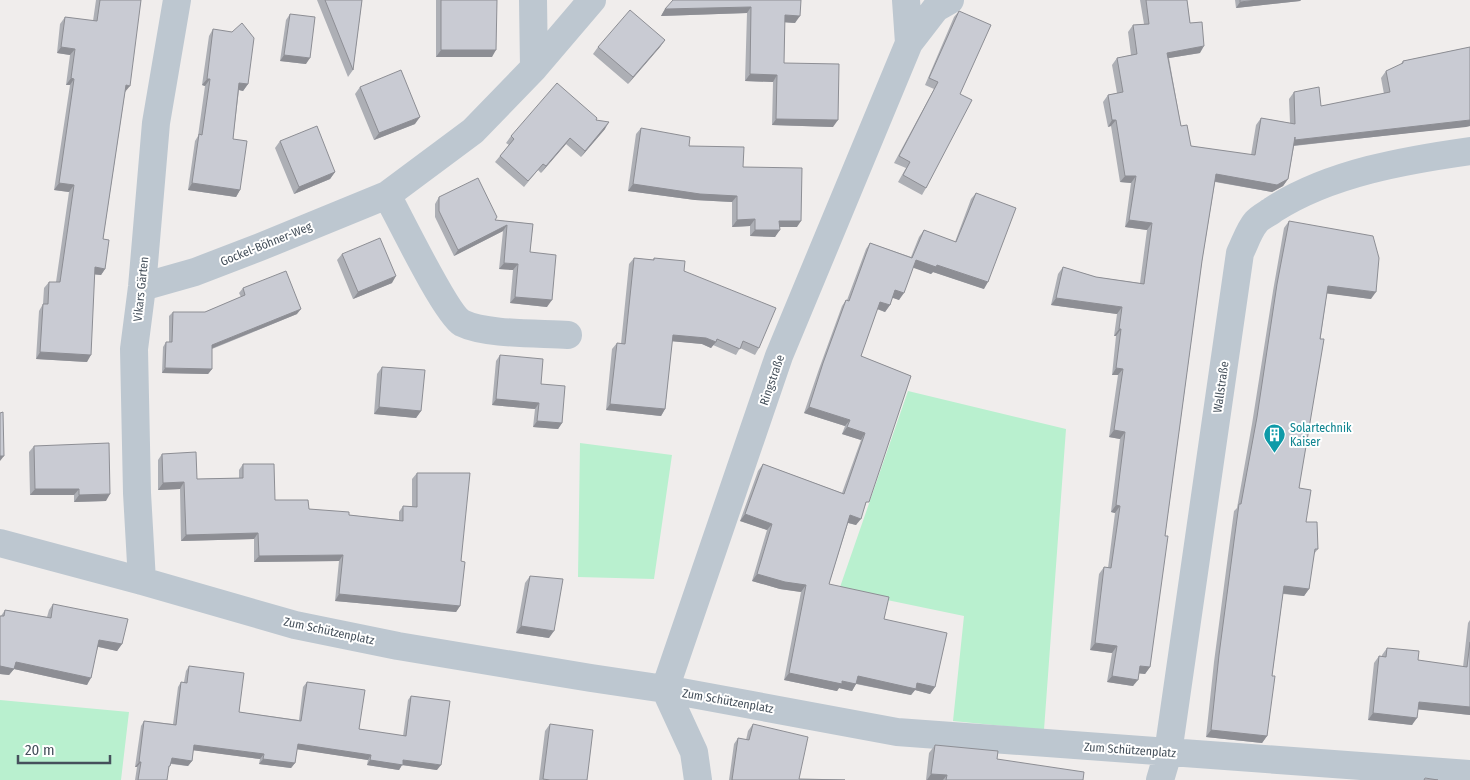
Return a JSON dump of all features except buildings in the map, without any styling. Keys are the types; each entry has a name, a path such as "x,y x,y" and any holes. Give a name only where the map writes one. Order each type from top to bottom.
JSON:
{"street":[{"name":"Vikars Gärten","path":"142,581 137,484 134,349 142,287 156,123 177,0"},
{"path":"533,0 534,68"},
{"name":"Gockel-Böhner-Weg","path":"142,287 195,272 260,248 387,195 473,131 534,68 592,0"},
{"path":"906,0 909,43"},
{"name":"Ringstraße","path":"665,689 780,356 909,43 936,8 950,0"},
{"name":"Wallstraße","path":"1160,780 1168,753 1240,252 1256,221 1287,201 1330,182 1374,168 1470,150"},
{"path":"387,195 446,303 461,322 497,331 568,335"},
{"name":"Zum Schützenplatz","path":"0,543 296,625 398,646 665,689 897,732 1470,774"},
{"path":"665,689 694,752 698,780"}],"green space":[{"path":"908,391 1066,429 1044,730 953,721 964,616 839,590"},
{"path":"580,443 672,455 654,579 578,577"},
{"path":"0,700 129,712 121,780 0,780"}],"place":[{"name":"Solartechnik Kaiser","path":"1274,454"}]}
